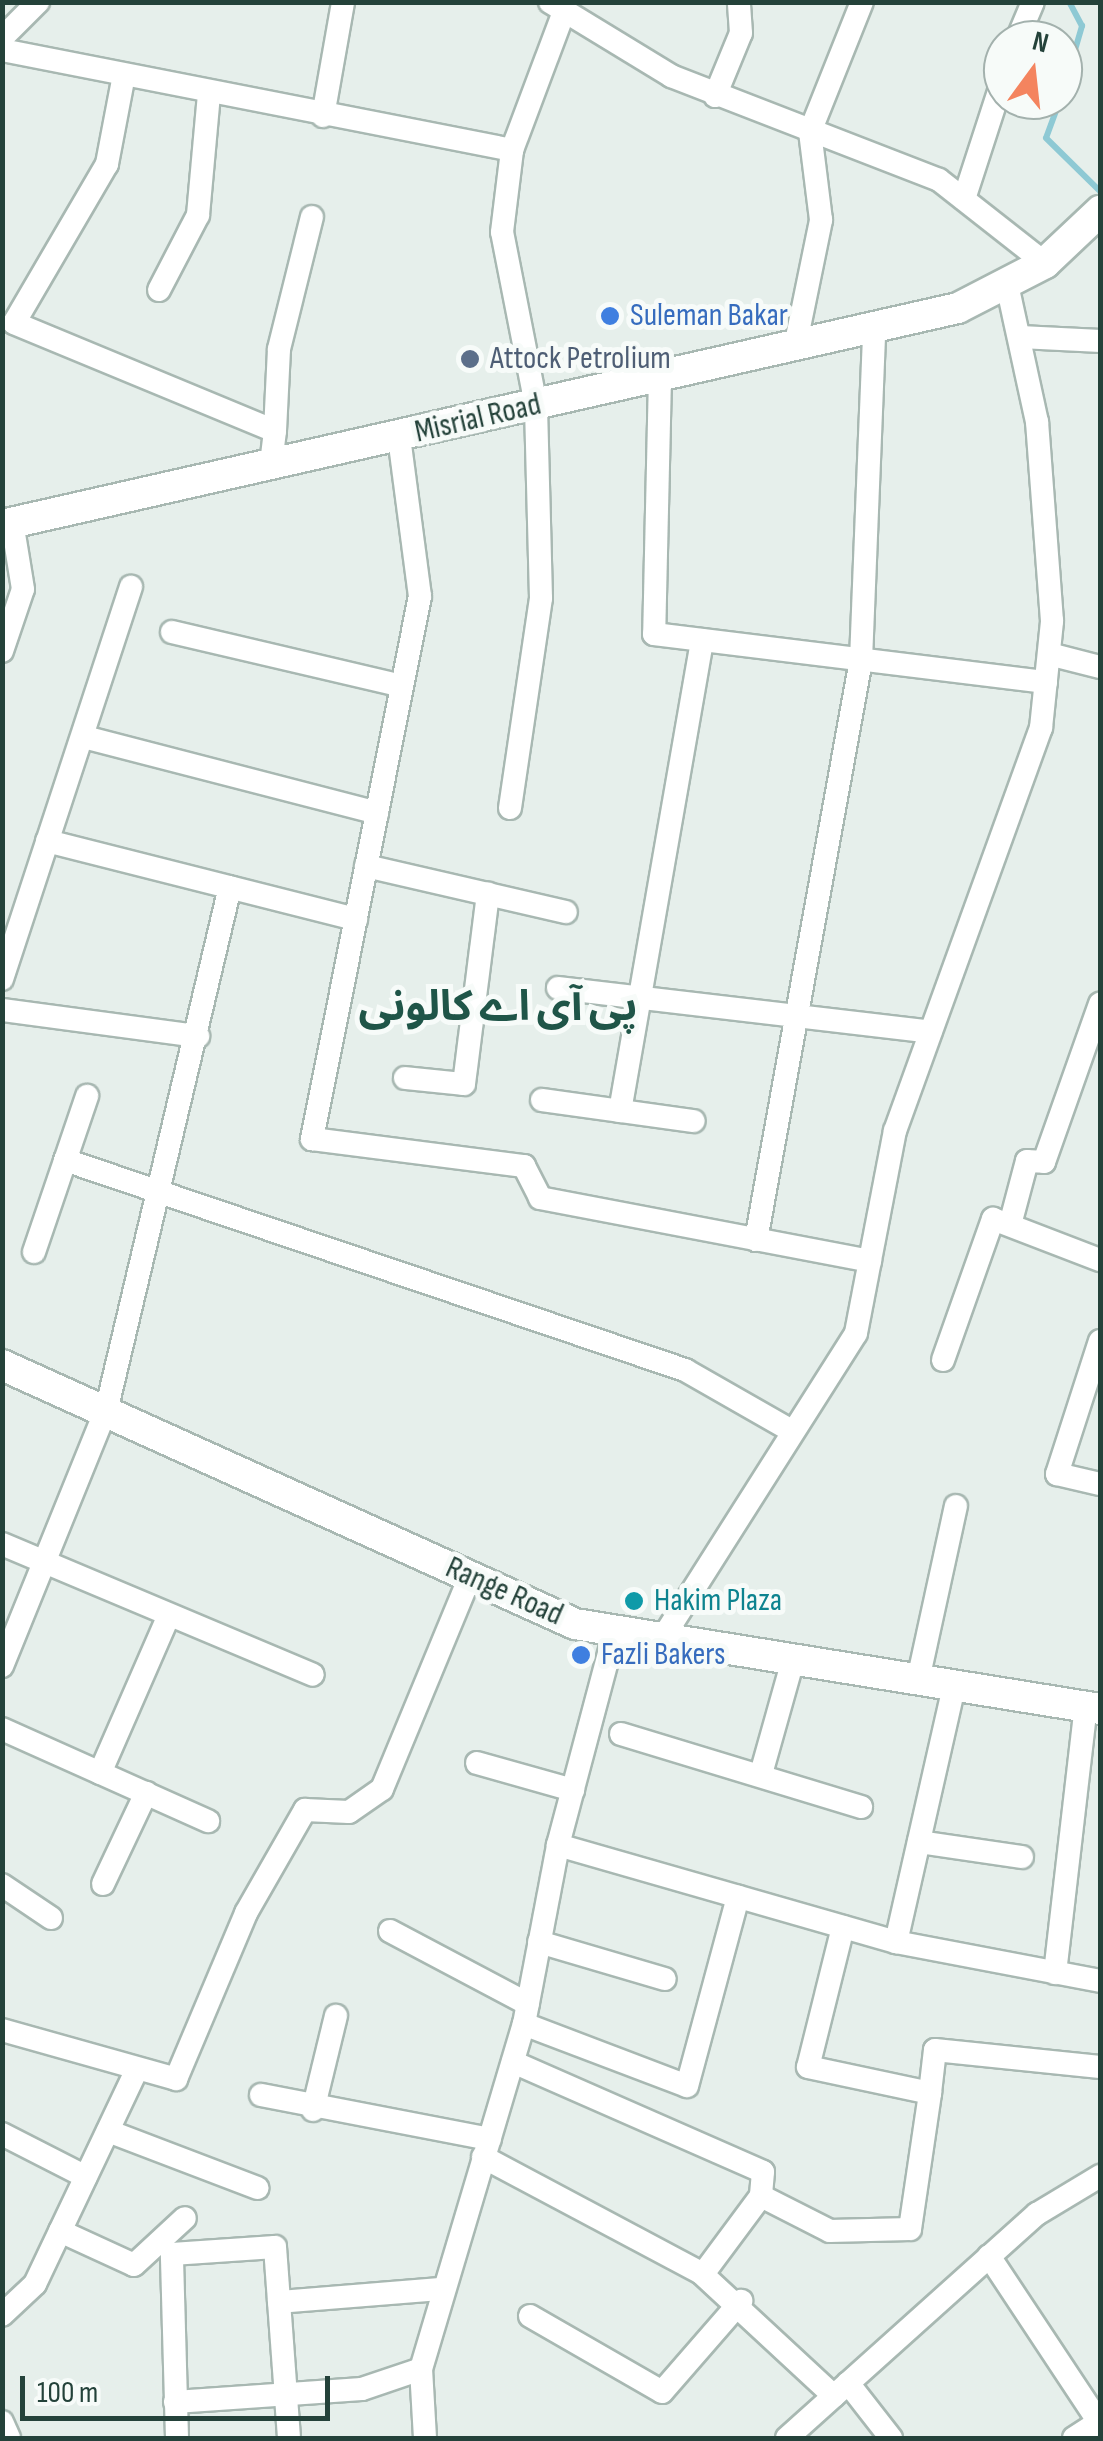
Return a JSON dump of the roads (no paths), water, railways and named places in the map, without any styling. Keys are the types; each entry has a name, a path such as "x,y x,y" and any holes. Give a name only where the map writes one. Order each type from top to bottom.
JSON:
{"main road":[{"name":"Misrial Road","path":"8,523 874,330 1008,288 1045,263 1090,222"},
{"name":"Range Road","path":"2,1365 107,1407 575,1624 1093,1708"}],"street":[{"path":"2,38 38,2"},
{"path":"323,116 343,2"},
{"path":"715,96 742,33 739,2"},
{"path":"795,347 821,220 810,132 862,2"},
{"path":"510,808 541,598 536,405 502,232 512,150 557,7 715,96 939,180 1045,263"},
{"path":"2,50 123,80 512,150"},
{"path":"123,80 107,164 8,320 275,431"},
{"path":"159,290 197,220 209,96"},
{"path":"964,199 990,120"},
{"path":"271,464 278,349 312,217"},
{"path":"662,1640 856,1333 895,1131 1041,728 1048,654 1038,442 1021,337 1008,288"},
{"path":"756,1240 860,660 874,330"},
{"path":"1021,337 1100,341"},
{"path":"660,378 654,634 1046,682"},
{"path":"399,437 420,596 312,1140 524,1166 540,1198 870,1261"},
{"path":"2,651 22,589 8,523"},
{"path":"2,979 132,587"},
{"path":"172,632 402,686"},
{"path":"620,1112 702,640"},
{"path":"1048,654 1100,668"},
{"path":"84,738 377,813"},
{"path":"48,841 356,919"},
{"path":"366,866 566,912"},
{"path":"2,1666 107,1407 164,1192 230,887"},
{"path":"405,1078 464,1084 488,894"},
{"path":"558,988 930,1032"},
{"path":"1010,1222 1028,1162 1044,1162 1100,1004"},
{"path":"2,1010 198,1036"},
{"path":"34,1252 87,1096"},
{"path":"542,1100 694,1122"},
{"path":"66,1160 685,1370 792,1431"},
{"path":"943,1360 990,1225 1010,1222 1100,1260"},
{"path":"1100,1340 1057,1474 1100,1484"},
{"path":"918,1680 956,1506"},
{"path":"2,1544 43,1568 314,1675"},
{"path":"2,2030 136,2071 176,2079 246,1912 305,1810 349,1812 382,1789 470,1577"},
{"path":"100,1773 168,1617"},
{"path":"424,2438 421,2368 441,2289 526,2014 558,1845 616,1631"},
{"path":"761,1774 793,1660"},
{"path":"896,1942 954,1686"},
{"path":"1054,1973 1093,1708"},
{"path":"2,1730 208,1822"},
{"path":"621,1734 861,1807"},
{"path":"478,1762 573,1790"},
{"path":"103,1884 146,1793"},
{"path":"918,1842 1022,1857"},
{"path":"558,1845 896,1942 1100,1981"},
{"path":"2,1884 51,1918"},
{"path":"390,1931 526,2014 687,2086 738,1897"},
{"path":"844,1927 808,2068 930,2093"},
{"path":"539,1942 665,1979"},
{"path":"313,2110 336,2016"},
{"path":"761,2196 830,2230 905,2233 935,2050 1100,2067"},
{"path":"513,2062 763,2172 761,2196 704,2274"},
{"path":"2,2314 35,2284 136,2071"},
{"path":"261,2095 486,2148 704,2274 841,2390 890,2438"},
{"path":"108,2130 257,2188"},
{"path":"2,2134 86,2176"},
{"path":"787,2438 989,2256 1100,2176"},
{"path":"60,2231 134,2265 185,2218"},
{"path":"177,2438 172,2254 274,2246 289,2438"},
{"path":"989,2256 1100,2423 1074,2438"},
{"path":"279,2302 441,2289"},
{"path":"530,2316 662,2392 740,2301"},
{"path":"175,2402 362,2389 421,2368"},
{"path":"2,2422 9,2438"}],"waterway":[{"path":"1069,2 1079,20"},
{"path":"1053,120 1046,138 1100,191"}],"place":[{"name":"Suleman Bakar","path":"610,316"},
{"name":"Attock Petrolium","path":"470,359"},
{"name":"Hakim Plaza","path":"634,1601"},
{"name":"Fazli Bakers","path":"581,1655"}],"district":[{"name":"پی آی اے کالونی","path":"498,1008"}]}
